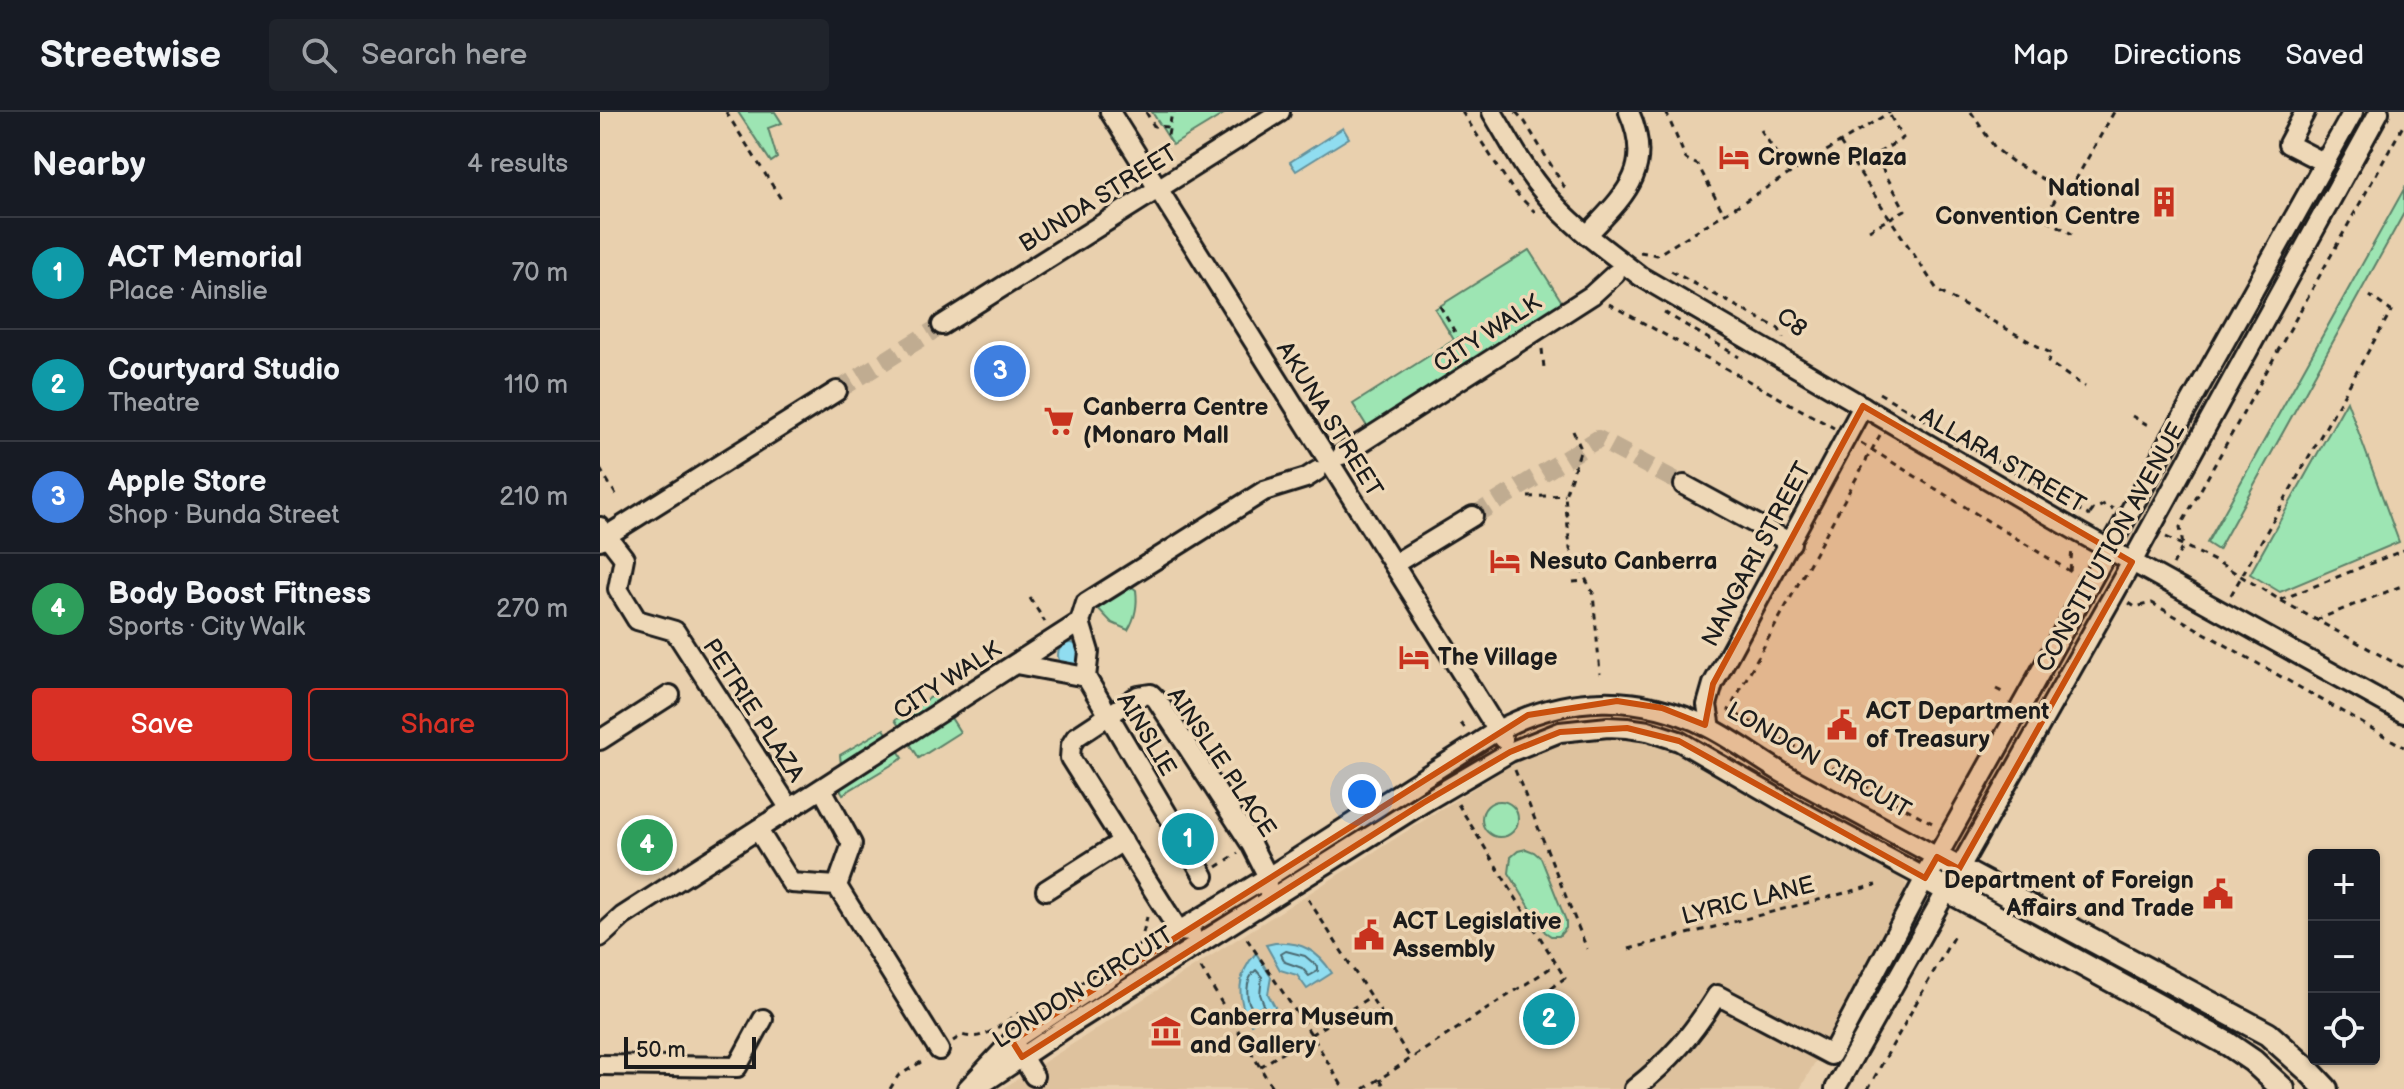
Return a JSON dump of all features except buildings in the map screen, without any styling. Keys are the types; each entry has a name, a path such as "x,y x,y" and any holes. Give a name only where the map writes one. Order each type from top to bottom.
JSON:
{"main road":[{"name":"LONDON CIRCUIT","path":"1937,857 2268,1034 2326,1089"},
{"name":"CONSTITUTION AVENUE","path":"1925,878 1937,857"},
{"name":"CONSTITUTION AVENUE","path":"1947,890 1959,869"},
{"name":"LONDON CIRCUIT","path":"1925,878 2217,1038 2253,1061 2283,1089"}],"street":[{"name":"AKUNA STREET","path":"1110,112 1498,730 1512,761"},
{"name":"BUNDA STREET","path":"942,325 1280,112"},
{"name":"ALLARA STREET","path":"1492,112 1520,160 1545,194 1587,235 1640,276 1866,398 2110,550 2404,713"},
{"path":"1587,235 1627,193 1636,175 1639,155 1637,130 1629,112"},
{"path":"2305,112 2288,144 2325,163"},
{"name":"CONSTITUTION AVENUE","path":"1937,857 2353,112"},
{"name":"CONSTITUTION AVENUE","path":"1959,869 2379,112"},
{"name":"CITY WALK","path":"1342,455 1592,295 1627,263"},
{"path":"602,534 837,391"},
{"name":"NANGARI STREET","path":"1711,728 1707,705 1713,684 1866,398"},
{"name":"CITY WALK","path":"600,937 608,917 758,830 1056,639 1080,622 1086,603 1264,491 1306,478 1317,471"},
{"path":"1684,485 1791,543"},
{"path":"1394,564 1473,516"},
{"name":"PETRIE PLAZA","path":"602,534 624,558 618,589 637,620 675,631 790,809"},
{"path":"1080,622 1089,652 1086,677"},
{"name":"AINSLIE","path":"1016,664 1086,677 1204,876"},
{"name":"AINSLIE PLACE","path":"1179,931 1070,758 1071,745 1076,737 1142,694 1154,697 1251,844 1268,877"},
{"path":"600,740 670,695"},
{"name":"LONDON CIRCUIT","path":"967,1089 1179,931 1498,730 1528,715 1549,709 1596,701 1662,708 1711,728 1780,771 1937,857"},
{"name":"LONDON CIRCUIT","path":"977,1089 1017,1049 1218,932 1423,803 1512,761 1538,740 1582,729 1608,727 1648,731 1679,741 1925,878"},
{"name":"PETRIE PLAZA","path":"822,789 852,844 837,886"},
{"path":"758,830 791,883 837,886 939,1050"},
{"path":"1046,890 1123,841"},
{"path":"1257,908 1268,877"},
{"name":"CONSTITUTION AVENUE","path":"1634,1089 1682,1048 1717,995 1831,1055 1925,878"},
{"name":"CONSTITUTION AVENUE","path":"1835,1089 1947,890"},
{"name":"LONDON CIRCUIT","path":"1179,931 1218,932"},
{"path":"600,1065 737,1067 763,1019"},
{"path":"989,1089 1017,1049 1034,1076"}],"path":[{"path":"726,112 781,199"},
{"path":"1146,112 1154,126 1168,127"},
{"path":"1516,112 1563,183 1566,194"},
{"path":"1666,112 1686,159 1698,165 1724,214"},
{"path":"1627,263 1657,255 1889,112 1903,138 1875,155 1905,210 1869,230"},
{"path":"1971,112 1995,148 2013,162 2068,193 2114,112"},
{"path":"1166,147 1173,113"},
{"path":"2404,124 2180,527 2183,546 2221,564 2404,668"},
{"path":"1761,130 1790,174"},
{"path":"1840,143 1938,291 2052,354 2048,362 2085,387"},
{"path":"2061,189 2045,218 2072,234"},
{"name":"C8","path":"1660,269 1671,271 1779,329 1787,344"},
{"path":"1592,295 1872,449 2070,571 2072,547"},
{"path":"2210,637 2391,311 2370,296"},
{"path":"1440,306 1476,369"},
{"path":"1543,353 1544,368"},
{"path":"1866,398 1885,395 2090,516 2093,510 2105,504"},
{"path":"2132,416 2148,425"},
{"path":"1573,431 1581,449 1565,495 1570,549 1593,593 1600,674"},
{"path":"1880,435 1729,710 1939,827"},
{"path":"600,469 617,496"},
{"path":"1528,497 1565,495"},
{"path":"2280,600 2404,550"},
{"path":"1573,582 1586,581"},
{"path":"2316,620 2404,585"},
{"path":"1030,598 1056,639"},
{"path":"2135,607 2152,603 2404,747"},
{"path":"1996,689 2002,692"},
{"path":"1461,723 1467,731"},
{"path":"1512,761 1587,949"},
{"path":"1458,804 1565,978 1534,1000 1542,1015"},
{"name":"LYRIC LANE","path":"1629,949 1876,885"},
{"path":"1308,899 1410,1058"},
{"path":"1143,934 1148,912"},
{"path":"1868,1089 1956,932"},
{"path":"1247,939 1344,1089"},
{"path":"1364,1089 1556,964"},
{"path":"1201,968 1273,1089"},
{"path":"1260,1067 1370,997"},
{"path":"962,1035 974,1039 982,1037 1022,1011"},
{"path":"890,1089 898,1076"},
{"path":"1380,1079 1386,1089"}],"highlighted area":[{"path":"1863,406 2132,562 1959,869 1937,857 1925,878 1679,741 1627,728 1560,732 1510,752 1423,803 1022,1057 1012,1041 1528,715 1617,701 1662,708 1705,725 1713,684"}],"shaded area":[{"path":"1597,738 1651,743 1686,756 1896,873 1906,884 1905,901 1800,1089 1002,1089 1517,761 1556,745"}],"green space":[{"path":"738,112 775,112 782,123 768,128 777,158 771,162"},
{"path":"1152,112 1227,112 1173,145"},
{"path":"2404,189 2404,213 2218,550 2207,543"},
{"path":"1529,250 1562,302 1368,428 1353,404 1454,340 1435,309"},
{"path":"2347,401 2399,542 2280,592 2250,574"},
{"path":"1132,587 1136,590 1136,606 1128,630 1112,623 1093,603 1119,589"},
{"path":"936,694 960,732 919,758 895,720"},
{"path":"884,729 903,758 843,794 830,772 841,765 840,755"},
{"path":"1500,801 1513,806 1518,819 1513,832 1500,837 1487,832 1482,819 1487,806"},
{"path":"1526,849 1541,858 1566,921 1566,928 1559,936 1545,932 1509,873 1511,857"}],"water":[{"path":"1343,128 1349,138 1296,171 1290,162"},
{"path":"1070,643 1081,650 1082,655 1075,666 1070,667 1059,660 1058,655 1065,644"},
{"path":"1275,943 1308,949 1332,973 1307,989 1297,975 1280,970 1266,945"},
{"path":"1256,953 1271,977 1268,994 1276,1009 1251,1024 1240,987 1249,961"}],"tunnel":[{"path":"837,391 942,325"},
{"path":"1473,516 1598,439 1684,485"}],"place":[{"name":"Crowne Plaza","path":"1734,157"},
{"name":"National Convention Centre","path":"2164,202"},
{"name":"Apple Store","path":"1000,371"},
{"name":"Canberra Centre (Monaro Mall","path":"1059,421"},
{"name":"Nesuto Canberra","path":"1505,561"},
{"name":"The Village","path":"1414,657"},
{"name":"ACT Department of Treasury","path":"1842,725"},
{"name":"ACT Memorial","path":"1188,839"},
{"name":"Body Boost Fitness","path":"647,845"},
{"name":"Department of Foreign Affairs and Trade","path":"2218,894"},
{"name":"ACT Legislative Assembly","path":"1369,935"},
{"name":"Courtyard Studio","path":"1549,1019"},
{"name":"Canberra Museum and Gallery","path":"1166,1031"}]}
